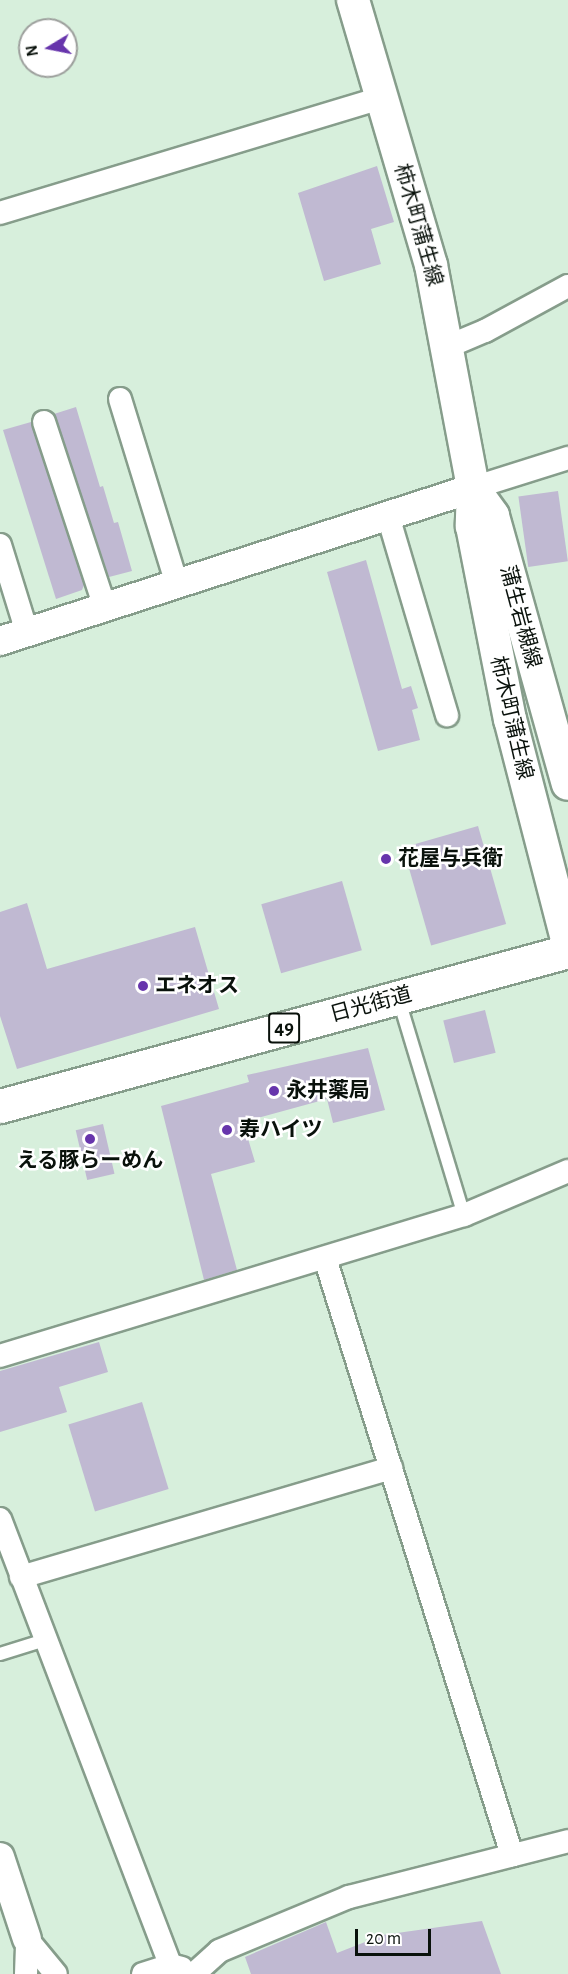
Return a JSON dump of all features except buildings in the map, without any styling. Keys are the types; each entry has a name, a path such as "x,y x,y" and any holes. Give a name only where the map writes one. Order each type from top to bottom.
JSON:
{"main road":[{"name":"柿木町蒲生線","path":"353,0 431,265 449,346 465,454"},
{"name":"蒲生岩槻線","path":"465,454 473,488 493,516 568,784"},
{"name":"柿木町蒲生線","path":"473,488 472,526 510,719 568,944"},
{"name":"日光街道","path":"0,1106 568,951"}],"street":[{"path":"0,213 381,98"},
{"path":"449,346 568,286"},
{"path":"120,399 177,584"},
{"path":"44,422 105,607"},
{"path":"0,640 568,458"},
{"path":"388,516 447,716"},
{"path":"0,545 27,632"},
{"path":"0,1356 464,1215 568,1171"},
{"path":"325,1258 512,1855"},
{"path":"21,1577 391,1468"},
{"path":"0,1519 170,1965"},
{"path":"143,1974 170,1965 197,1973 219,1951 349,1897 568,1841"},
{"path":"0,1857 27,1939 26,1974"},
{"path":"27,1939 56,1974"}],"lane":[{"path":"398,997 464,1215"},
{"path":"0,1654 45,1640"}],"place":[{"name":"花屋与兵衛","path":"386,859"},
{"name":"エネオス","path":"143,986"},
{"name":"永井薬局","path":"274,1091"},
{"name":"寿ハイツ","path":"227,1130"},
{"name":"える豚らーめん","path":"90,1139"}]}
